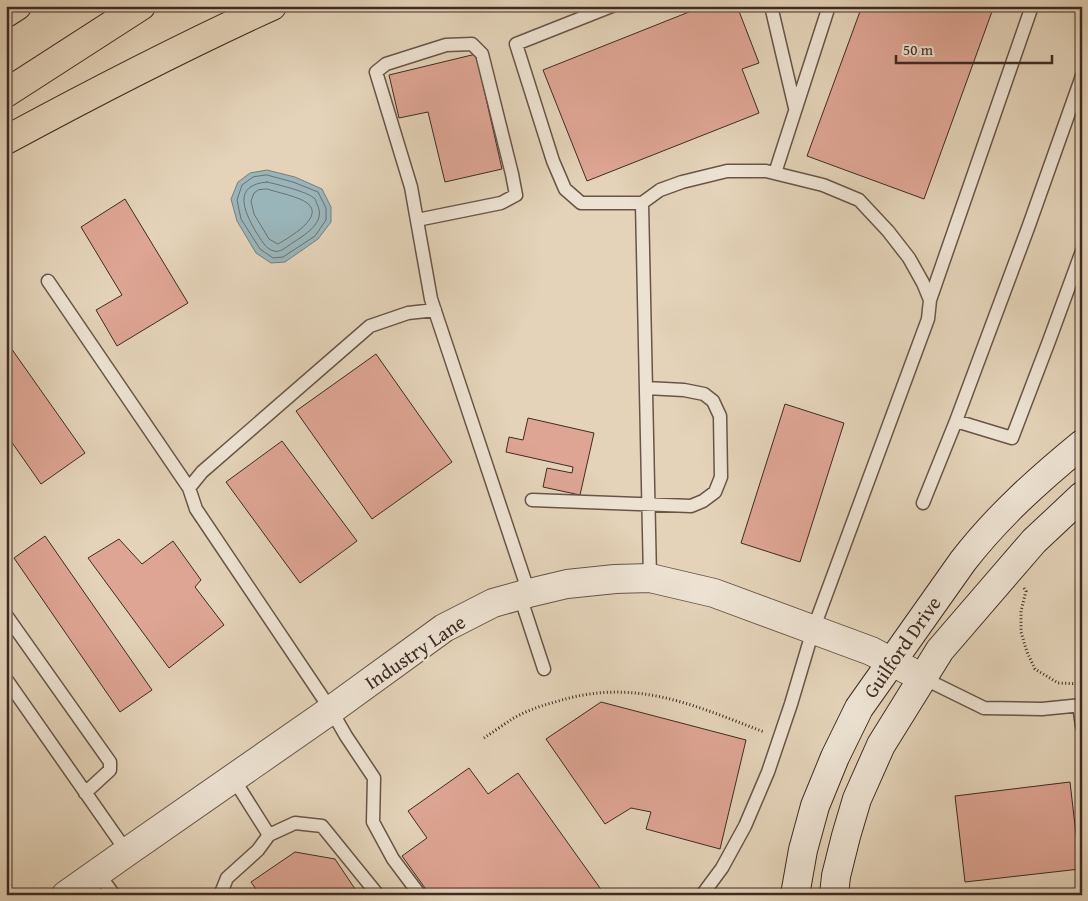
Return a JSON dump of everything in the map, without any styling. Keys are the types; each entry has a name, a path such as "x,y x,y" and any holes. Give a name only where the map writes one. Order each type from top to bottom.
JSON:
{"highway":[{"path":"6,13 17,6"},
{"path":"6,93 141,6"},
{"path":"6,140 215,32 272,6"}],"main road":[{"name":"Guilford Drive","path":"796,895 803,850 815,806 835,757 859,708 978,542 1034,485 1082,444"},
{"name":"Guilford Drive","path":"834,895 836,876 857,799 881,745 940,650 1034,542 1082,496"},
{"name":"Industry Lane","path":"66,895 331,710 444,628 493,603 525,594 567,584 615,579 650,578 714,594 871,651 923,678"}],"lane":[{"path":"612,6 516,44 553,161 565,189 581,203 642,204 660,190 682,182 727,171 766,171 823,185 858,200 888,231 909,258 930,300"},
{"path":"772,6 796,110"},
{"path":"775,174 829,6"},
{"path":"702,895 722,868 745,826 768,772 813,630 928,319 930,300 1032,6"},
{"path":"417,220 501,203 516,195 482,54 472,44 446,45 386,64 376,72 411,187 431,298 525,594 544,669"},
{"path":"923,503 956,421 1028,228 1082,76"},
{"path":"642,204 650,578"},
{"path":"956,421 1012,438 1082,251"},
{"path":"48,281 190,488 196,509 331,710 374,778 373,822 393,859 420,895"},
{"path":"190,488 202,472 370,326 408,313 435,310"},
{"path":"532,500 691,506 703,501 715,492 722,477 720,416 713,401 704,394 684,390 646,388"},
{"path":"6,615 110,762 110,770 85,793"},
{"path":"923,678 984,708 1042,709 1081,705 1082,726"},
{"path":"6,679 127,852"},
{"path":"233,778 269,835"},
{"path":"223,895 221,893 227,878 258,850 269,835 295,823 322,826 378,895"},
{"path":"98,873 114,895"}],"path":[{"path":"1023,587 1026,591 1021,612 1022,632 1027,652 1035,669 1058,683 1082,684"},
{"path":"484,738 512,719 537,707 565,698 591,693 619,692 646,694 678,701 779,738"}],"water":[{"path":"267,170 295,177 322,189 331,207 331,222 318,239 285,262 271,263 256,253 237,221 231,199 238,182 250,173"}],"building":[{"path":"704,6 737,6 759,63 742,69 759,113 587,181 543,70"},
{"path":"862,6 994,6 924,199 807,156"},
{"path":"476,54 502,169 445,182 428,112 399,118 389,75"},
{"path":"125,199 188,303 117,346 96,310 122,295 81,227"},
{"path":"6,341 85,453 41,484 6,434"},
{"path":"376,354 452,462 372,519 296,411"},
{"path":"785,404 844,423 800,562 741,543"},
{"path":"528,418 594,433 580,495 543,487 547,468 572,473 573,467 506,452 509,437 523,440"},
{"path":"282,441 357,541 300,583 226,482"},
{"path":"45,536 152,690 120,712 14,558"},
{"path":"119,539 142,564 173,541 201,580 195,587 224,625 169,668 88,558"},
{"path":"601,702 746,740 720,849 646,829 651,812 631,808 605,824 546,739"},
{"path":"469,768 488,794 518,773 605,895 430,895 402,856 427,838 408,811"},
{"path":"1070,782 1080,869 965,882 955,796"},
{"path":"295,852 335,859 359,895 260,895 251,882"}]}
